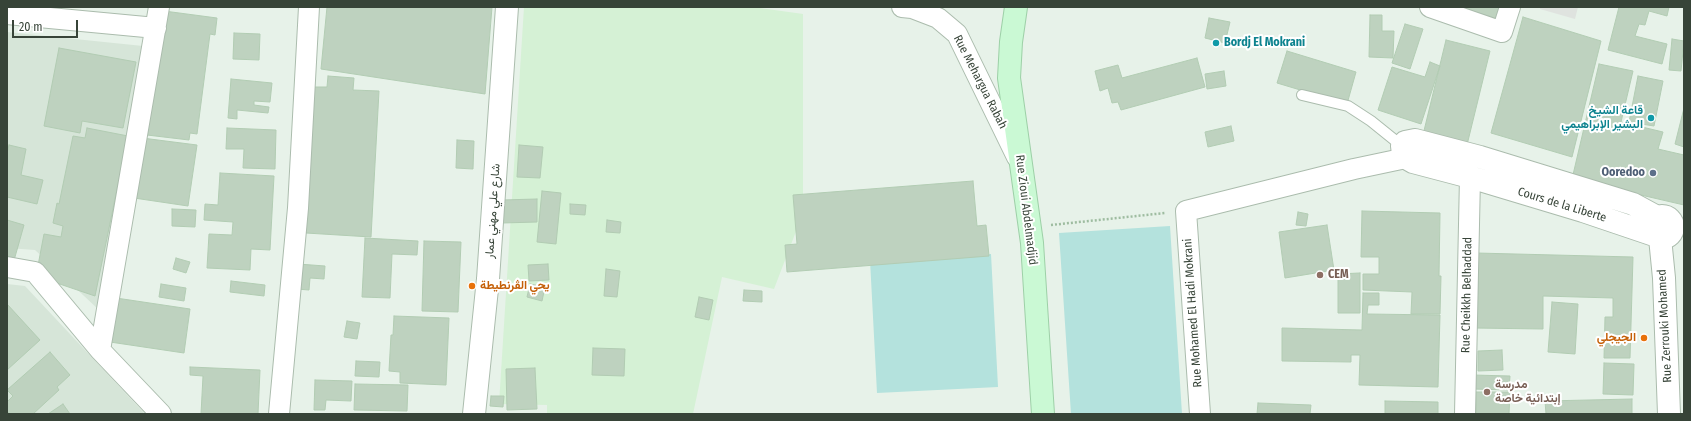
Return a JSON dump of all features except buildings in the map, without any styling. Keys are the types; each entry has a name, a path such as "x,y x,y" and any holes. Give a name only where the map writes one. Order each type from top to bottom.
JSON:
{"main road":[{"name":"Rue Zioui Abdelmadjid","path":"1016,7 1011,42 1010,78 1032,243 1042,414"}],"street":[{"path":"100,350 159,7"},
{"path":"279,414 298,208 309,7"},
{"name":"شارع علي مهني عمار","path":"474,414 488,279 507,7"},
{"name":"Rue Mehargua Rabah","path":"902,7 912,8 938,18 957,34 1021,164"},
{"path":"1430,7 1502,32 1510,7"},
{"path":"7,14 156,28"},
{"name":"Cours de la Liberte","path":"1415,140 1480,157 1633,204 1668,229 1583,211 1470,177 1413,162 1404,152 1406,142 1415,140"},
{"path":"1186,211 1354,169 1404,152"},
{"name":"Rue Cheikkh Belhaddad","path":"1465,414 1470,177"},
{"name":"Rue Mohamed El Hadi Mokrani","path":"1186,211 1200,414"},
{"name":"Rue Zerrouki Mohamed","path":"1668,229 1664,278 1669,414"},
{"path":"7,267 35,272 100,350 161,414"}],"lane":[{"path":"1302,96 1348,106 1371,121 1404,152"}],"path":[{"path":"1030,227 1186,211"}],"shaded area":[{"path":"524,7 753,7 803,14 803,213 774,289 722,277 693,414 547,414 547,405 499,404"},
{"path":"1540,7 1578,7 1575,19 1540,9"},
{"path":"7,32 143,46 99,310 35,250 7,248"},
{"path":"1170,226 1182,414 1071,414 1059,233"},
{"path":"991,254 998,387 877,393 870,260"},
{"path":"7,284 25,286 145,414 7,414"}],"place":[{"name":"Bordj El Mokrani","path":"1216,43"},
{"name":"قاعة الشيخ البشير الإبراهيمي","path":"1651,118"},
{"name":"Ooredoo","path":"1653,173"},
{"name":"CEM","path":"1320,275"},
{"name":"يحي الڤرنطيطة","path":"472,286"},
{"name":"الجيجلي","path":"1644,338"},
{"name":"مدرسة إبتدائية خاصة","path":"1487,392"}]}
